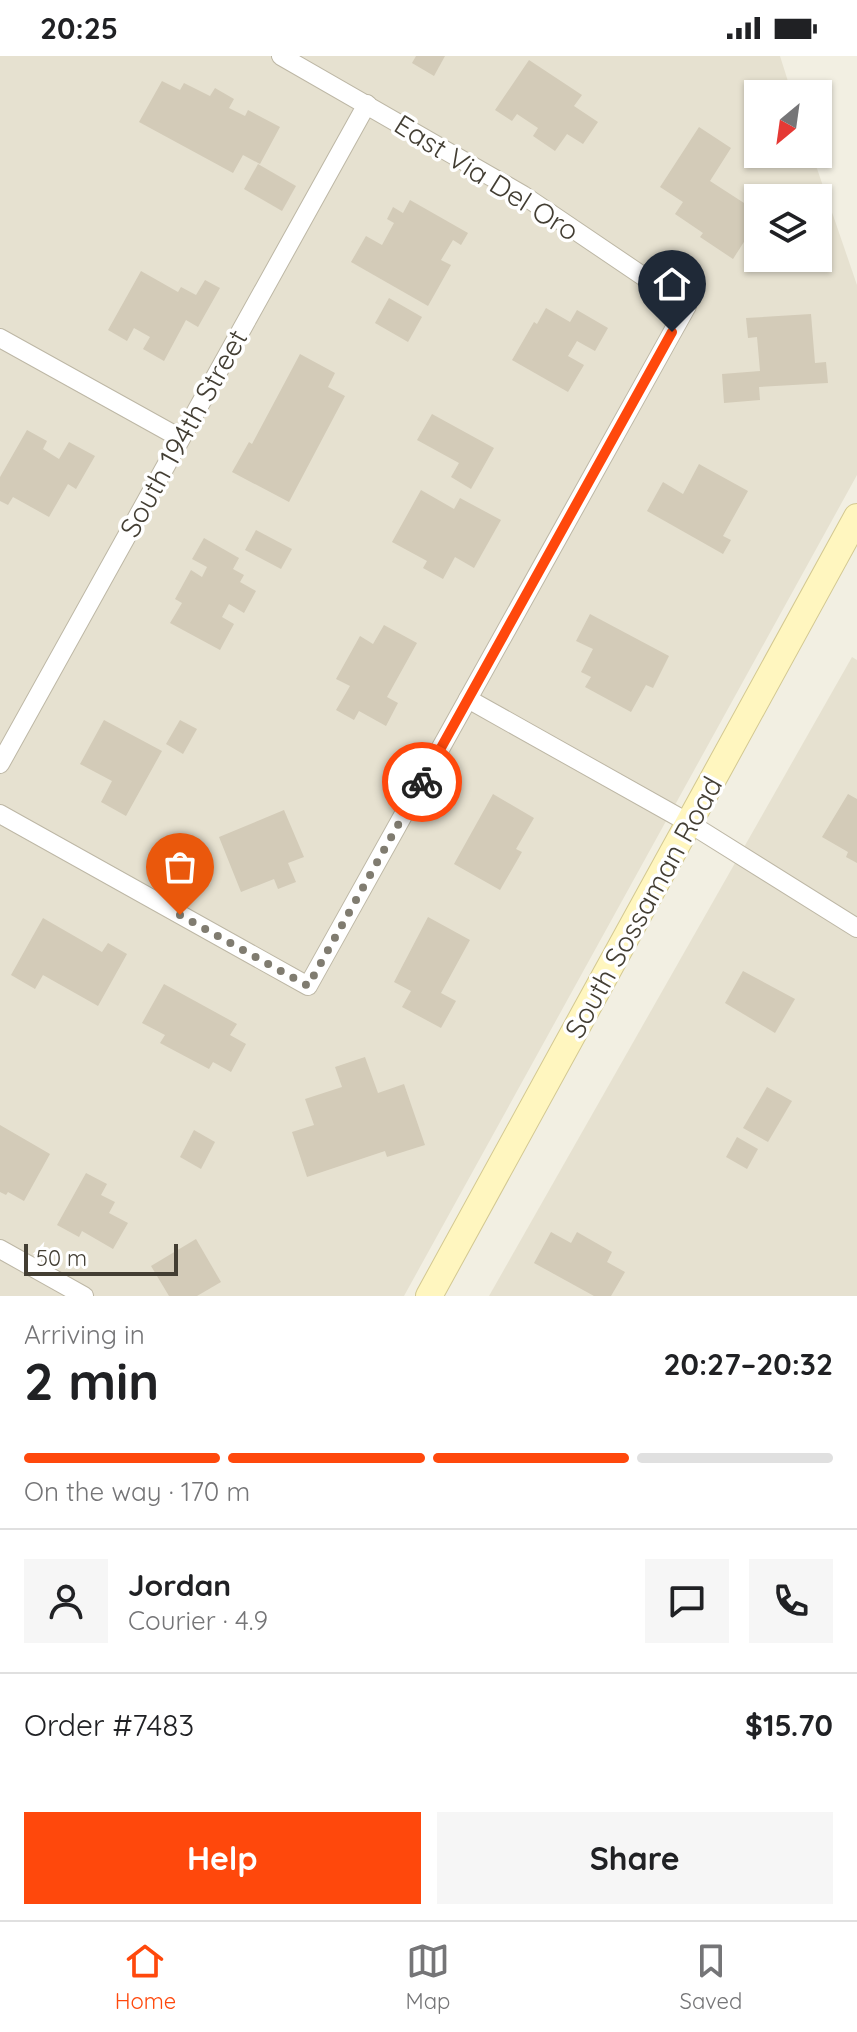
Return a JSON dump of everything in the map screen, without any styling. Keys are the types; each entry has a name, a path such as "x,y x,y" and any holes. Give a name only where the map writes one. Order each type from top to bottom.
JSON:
{"main road":[{"name":"South Sossaman Road","path":"430,1296 857,517"}],"street":[{"name":"East Via Del Oro","path":"281,56 523,195 687,306 468,699"},
{"name":"South 194th Street","path":"0,764 367,104"},
{"path":"0,338 180,438"},
{"path":"0,814 308,986 468,699 689,823 857,928"},
{"path":"0,1249 84,1296"}],"shaded area":[{"path":"0,56 780,56 788,80 744,80 744,168 817,168 822,184 744,184 744,272 832,272 832,212 857,285 857,475 404,1296 0,1296"},
{"path":"852,657 857,660 857,1296 489,1296"}],"building":[{"path":"416,56 445,56 434,76 412,63"},
{"path":"529,60 582,95 574,106 598,122 583,144 567,134 555,151 533,136 538,128 517,114 512,121 495,110"},
{"path":"162,81 180,90 184,83 210,96 215,88 234,99 229,108 245,116 248,110 280,127 260,164 243,155 233,173 139,122"},
{"path":"699,127 731,148 710,181 744,203 744,242 733,259 700,237 703,233 675,214 683,202 660,187"},
{"path":"258,164 296,186 282,211 244,189"},
{"path":"410,200 468,233 461,245 453,240 441,260 451,265 428,306 351,262 366,236 382,245 394,223 387,219 393,207 403,213"},
{"path":"141,271 178,292 181,287 196,295 205,280 220,288 198,327 186,320 164,361 143,349 150,337 134,328 127,341 108,330"},
{"path":"389,298 422,317 408,342 375,323"},
{"path":"546,308 570,322 577,310 608,328 595,351 577,341 568,356 584,365 568,392 512,360"},
{"path":"811,314 815,363 826,362 828,383 759,387 760,400 724,403 722,374 760,371 757,337 748,338 746,318"},
{"path":"300,354 335,373 328,387 345,396 289,502 232,472 249,442 252,444"},
{"path":"432,414 494,448 471,489 451,477 459,463 417,440"},
{"path":"27,430 47,441 43,449 59,459 69,442 95,456 76,489 68,484 49,517 13,497 8,505 0,501 0,477"},
{"path":"699,464 748,491 723,536 731,540 723,554 647,511 663,482 683,494"},
{"path":"421,490 454,509 460,498 501,520 474,568 455,557 443,579 423,568 427,561 392,542"},
{"path":"256,530 292,549 281,569 245,550"},
{"path":"204,538 239,558 233,569 244,575 240,582 256,591 244,613 229,604 222,617 234,624 220,650 170,623 182,603 175,599 191,570 202,577 207,567 192,559"},
{"path":"590,614 669,656 653,688 646,685 631,712 585,687 591,677 581,672 593,649 576,641"},
{"path":"384,625 417,643 387,697 398,703 386,726 359,711 354,720 336,710 350,686 336,679 360,636 373,644"},
{"path":"104,720 162,751 126,816 101,802 112,781 80,764"},
{"path":"180,720 197,729 183,754 166,744"},
{"path":"493,794 534,818 516,849 522,852 500,890 454,864"},
{"path":"848,794 857,799 857,863 846,857 848,852 822,837"},
{"path":"284,810 304,857 288,863 296,882 278,889 274,879 241,892 219,837"},
{"path":"428,917 470,940 441,993 456,1001 441,1028 402,1007 411,991 394,982"},
{"path":"43,918 102,952 108,943 127,954 98,1006 43,975 35,989 11,975"},
{"path":"743,971 795,999 775,1033 725,1003"},
{"path":"164,984 237,1024 230,1035 246,1044 231,1072 213,1062 209,1069 160,1043 165,1035 142,1023"},
{"path":"365,1057 378,1093 404,1084 425,1145 387,1157 385,1151 307,1177 292,1132 314,1125 305,1099 342,1087 335,1067"},
{"path":"767,1087 792,1101 768,1142 743,1128"},
{"path":"0,1125 50,1154 24,1201 8,1192 6,1195 0,1192"},
{"path":"194,1130 215,1142 201,1169 180,1157"},
{"path":"737,1137 758,1149 747,1169 726,1157"},
{"path":"86,1173 107,1184 101,1195 115,1202 109,1213 128,1223 113,1249 82,1231 79,1237 57,1225"},
{"path":"551,1232 571,1243 577,1232 612,1252 607,1262 625,1272 611,1296 594,1296 534,1263"},
{"path":"196,1239 221,1282 197,1296 169,1296 151,1266"}],"way so far":[{"path":"180,915 308,986 422,782"}],"route":[{"path":"422,782 672,332"}]}
